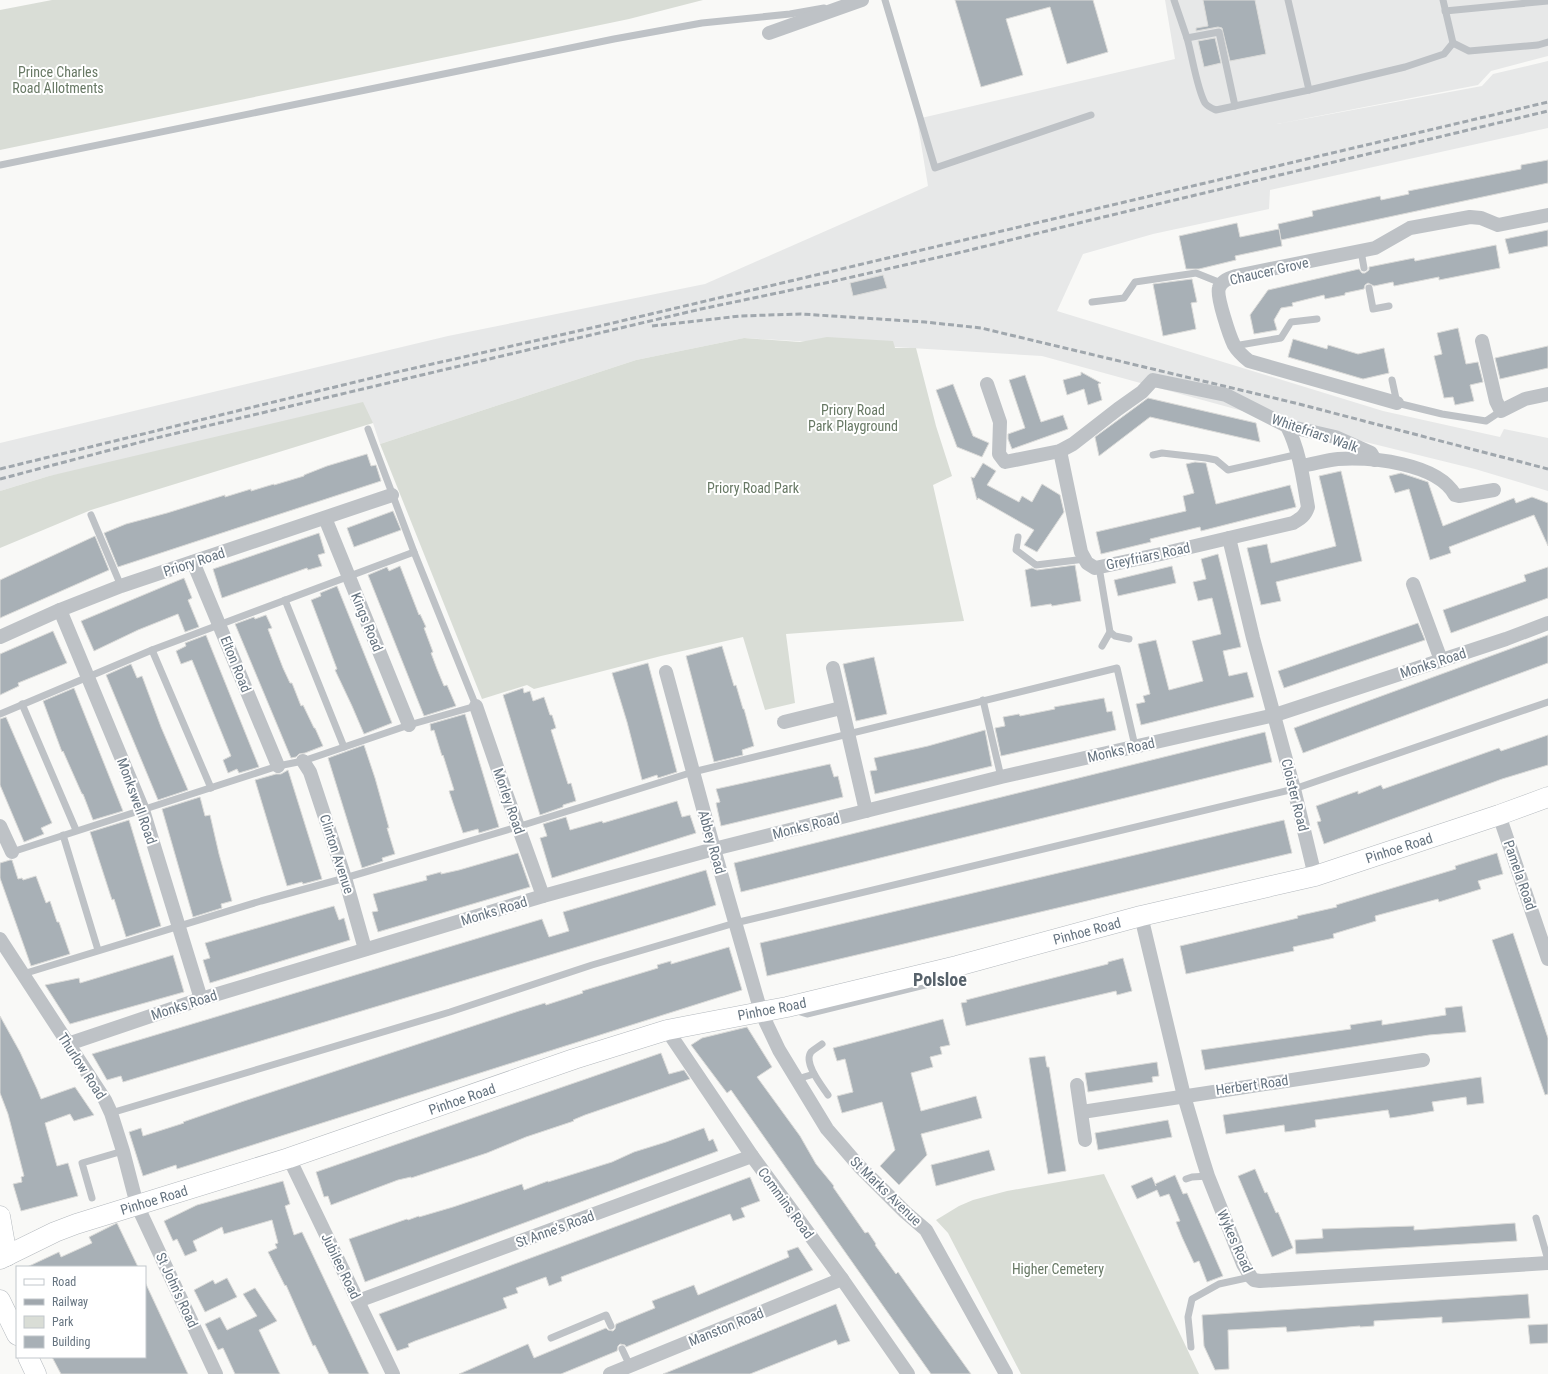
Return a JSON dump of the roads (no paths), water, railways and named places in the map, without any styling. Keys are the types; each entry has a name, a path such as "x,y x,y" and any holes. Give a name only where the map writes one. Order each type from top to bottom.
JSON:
{"main road":[{"name":"Pinhoe Road","path":"4,1257 69,1227 289,1158 574,1059 667,1030 787,1008 957,966 1141,916 1314,876 1548,798"},
{"path":"0,1216 4,1257"},
{"path":"0,1300 16,1333"}],"street":[{"path":"769,33 858,1"},
{"name":"Chaucer Grove","path":"1397,403 1250,361 1234,346 1222,310 1218,291 1221,283 1236,276 1375,248 1410,228 1470,217 1481,218 1498,225 1548,215"},
{"path":"1482,341 1496,401 1501,411 1525,399 1548,394"},
{"name":"Whitefriars Walk","path":"1060,450 1073,444 1118,408 1142,392 1153,380 1226,396 1287,426 1335,437 1371,453 1375,460"},
{"path":"987,384 1000,422 998,449 1002,459 1005,462 1060,450"},
{"name":"Greyfriars Road","path":"1060,450 1081,552 1087,563 1095,568 1293,523 1306,515 1308,507 1300,460 1293,438 1287,426"},
{"path":"1300,460 1375,460 1418,468 1432,474 1448,486 1454,496 1494,490"},
{"name":"Priory Road","path":"0,637 60,610 121,586 392,495"},
{"name":"Kings Road","path":"325,518 409,726"},
{"path":"1229,538 1253,638 1275,715"},
{"name":"Elton Road","path":"193,562 278,766"},
{"path":"1413,584 1441,660"},
{"name":"Monkswell Road","path":"60,610 143,810 201,999"},
{"name":"Monks Road","path":"68,1044 201,999 365,949 543,896 714,849 1001,777 1275,715 1506,639 1548,623"},
{"path":"833,668 866,811"},
{"name":"Abbey Road","path":"666,672 692,772 761,1012"},
{"name":"Morley Road","path":"476,706 517,827 543,896"},
{"path":"784,722 841,708"},
{"name":"Cloister Road","path":"1275,715 1314,876"},
{"name":"Clinton Avenue","path":"303,760 310,772 345,878 365,949"},
{"name":"Pamela Road","path":"1499,815 1548,959"},
{"path":"0,826 12,852"},
{"name":"Wykes Road","path":"1141,916 1184,1096 1208,1176 1243,1264 1254,1280 1275,1281 1331,1276 1548,1263"},
{"name":"Thurlow Road","path":"0,939 105,1100 111,1113 123,1152 137,1205"},
{"name":"St Marks Avenue","path":"761,1012 779,1050 827,1129 864,1171 905,1212 926,1230 1006,1374"},
{"name":"Commins Road","path":"667,1030 752,1156 842,1279 908,1374"},
{"name":"Herbert Road","path":"1082,1112 1423,1060"},
{"path":"1077,1085 1085,1140"},
{"name":"St Anne's Road","path":"358,1301 752,1156"},
{"name":"Jubilee Road","path":"289,1158 393,1374"},
{"name":"St John's Road","path":"137,1205 216,1374"},
{"name":"Manston Road","path":"610,1374 842,1279"}],"lane":[{"path":"885,0 935,168 1091,116"},
{"path":"1174,0 1187,38 1205,103 1210,108 1216,110 1405,67 1444,54 1453,42"},
{"path":"1288,0 1309,90"},
{"path":"1442,0 1453,42 1469,51 1538,45 1548,42"},
{"path":"0,165 614,38 702,23 790,14 858,1"},
{"path":"1445,11 1548,1"},
{"path":"1187,38 1219,32 1234,106"},
{"path":"1361,251 1364,268"},
{"path":"1092,302 1124,298 1135,282 1196,273 1221,283"},
{"path":"1369,288 1373,309 1389,306"},
{"path":"1234,346 1281,338 1291,322 1317,318"},
{"path":"1392,380 1397,403 1442,414 1486,421 1501,411"},
{"path":"12,852 76,830 278,766 303,760 476,706 414,552 368,429"},
{"path":"1153,455 1162,453 1206,458 1216,460 1228,470 1300,460"},
{"path":"91,515 121,586"},
{"path":"1018,537 1016,550 1036,565 1085,559"},
{"path":"0,714 152,650 414,552"},
{"path":"1099,567 1110,632 1114,636 1129,639"},
{"path":"285,600 344,747"},
{"path":"1102,646 1110,632"},
{"path":"152,650 211,788"},
{"path":"23,974 261,901 345,878 517,827 692,772 1117,668 1135,746"},
{"path":"983,700 1001,777"},
{"path":"111,1113 450,1012 592,964 735,923 1294,789 1548,702"},
{"path":"22,704 76,830"},
{"path":"63,835 98,950"},
{"path":"822,1044 811,1052 809,1058 814,1074 828,1095"},
{"path":"799,1081 804,1077 814,1074"},
{"path":"92,1198 82,1163 123,1152"},
{"path":"1186,1179 1208,1176"},
{"path":"1536,1218 1548,1260"},
{"path":"1191,1347 1188,1317 1192,1299 1219,1284 1251,1277"},
{"path":"551,1338 606,1315 611,1326"},
{"path":"622,1349 630,1366"}],"railway":[{"path":"0,469 384,375 600,326 1548,102"},
{"path":"0,479 156,438 701,309 962,252 1548,111"},
{"path":"652,326 740,316 801,314 925,322 981,328 1295,403 1548,469"}],"district":[{"name":"Polsloe","path":"940,980"}],"park label":[{"name":"Prince Charles Road Allotments","path":"58,80"},
{"name":"Priory Road Park Playground","path":"853,418"},
{"name":"Priory Road Park","path":"753,488"},
{"name":"Higher Cemetery","path":"1058,1269"}]}
